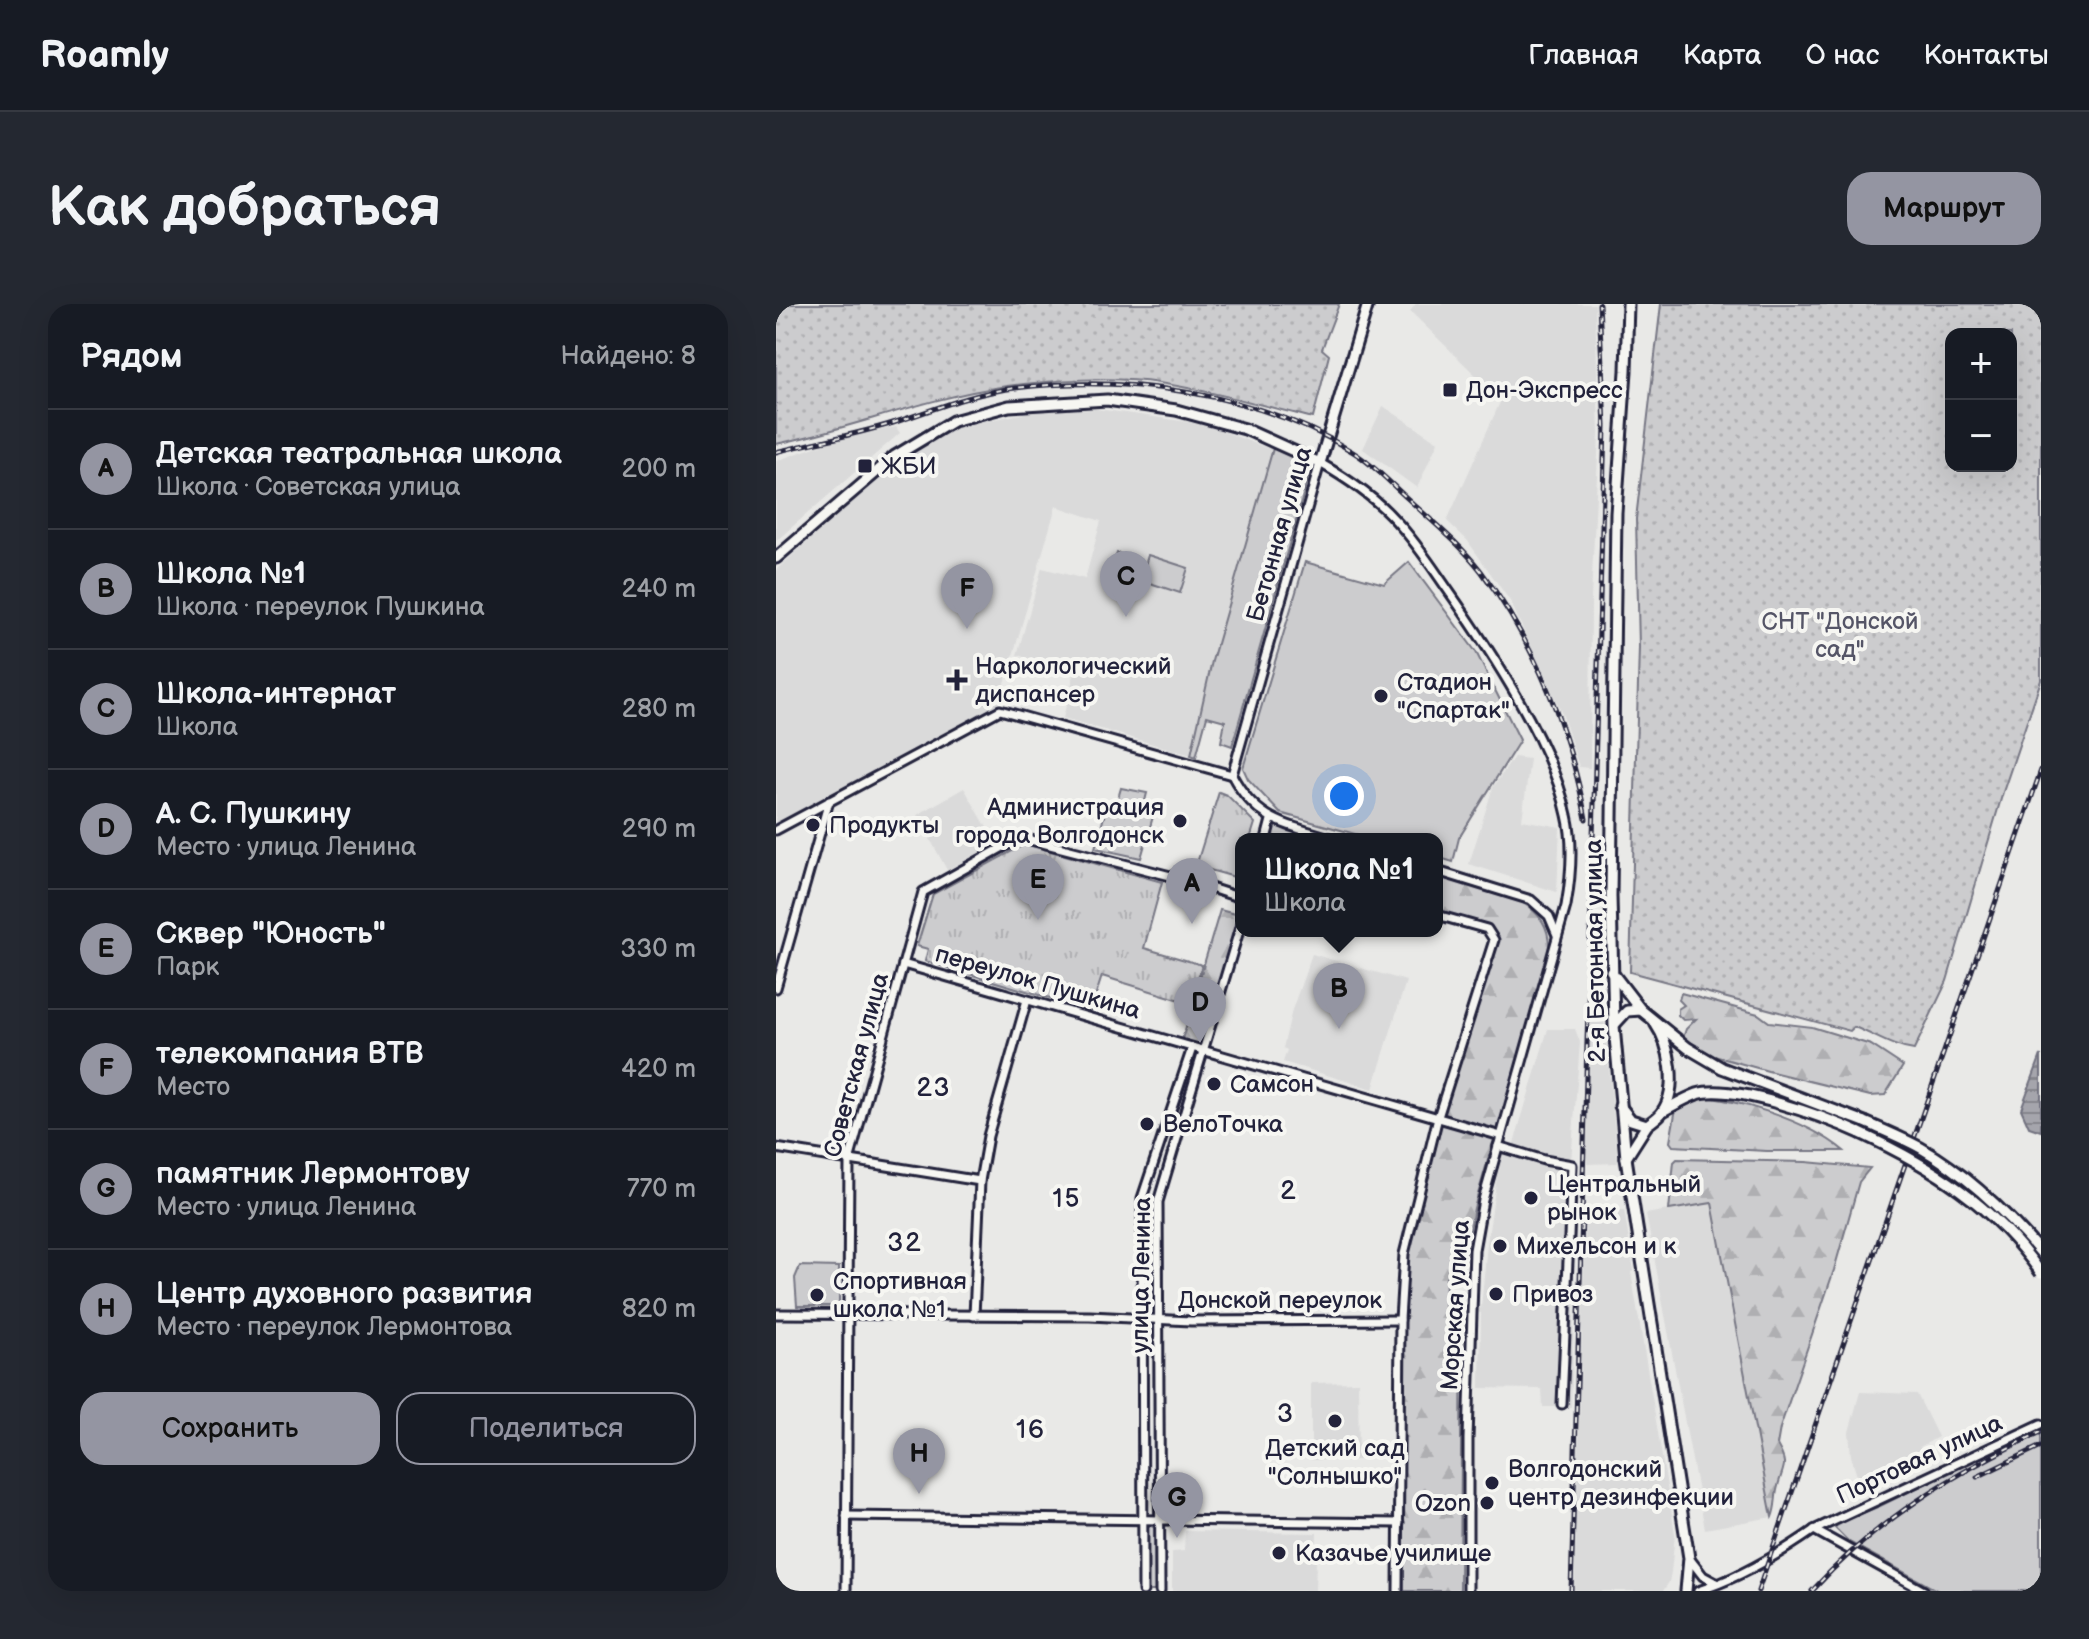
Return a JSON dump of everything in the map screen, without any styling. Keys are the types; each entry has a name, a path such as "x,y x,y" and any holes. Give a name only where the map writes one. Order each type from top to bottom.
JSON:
{"main road":[{"name":"Бетонная улица","path":"1320,463 1368,304"},
{"name":"2-я Бетонная улица","path":"1628,304 1616,513 1611,971 1626,1158 1689,1558 1686,1591"},
{"path":"776,558 895,456 953,421 1009,406 1107,400 1176,410 1245,429 1320,463"},
{"path":"1611,971 1641,1010 1688,1048 1722,1068 1865,1122 1920,1147 2004,1211 2041,1253"},
{"path":"1614,1026 1627,1011 1641,1010"},
{"path":"1651,1018 1664,1037 1670,1063 1669,1090 1663,1111"},
{"path":"1626,1158 1647,1125 1663,1111 1698,1094 1720,1092 1758,1098 1834,1121 1914,1158 1969,1196 1995,1220 2041,1273"},
{"path":"1620,1106 1631,1120 1647,1125"}],"street":[{"name":"Бетонная улица","path":"1232,775 1320,463"},
{"name":"Морская улица","path":"1320,463 1372,497 1418,547 1501,669 1556,777 1568,816 1571,877 1483,1200 1474,1250 1468,1439 1468,1591"},
{"path":"776,830 1000,710 1232,775 1249,801 1271,820 1313,833"},
{"path":"776,988 829,801"},
{"path":"1268,833 1271,820"},
{"name":"Советская улица","path":"846,1591 849,1161 923,892 1023,838 1186,880 1235,896"},
{"path":"1443,873 1531,900 1549,916 1557,937"},
{"path":"1398,1591 1400,1320 1404,1254 1438,1117 1494,940 1487,929 1443,917"},
{"name":"улица Ленина","path":"1160,1591 1158,1202 1237,937"},
{"name":"переулок Пушкина","path":"903,964 1501,1136"},
{"path":"974,1316 980,1181 988,1136 1027,1000"},
{"name":"улица Ленина","path":"1143,1591 1142,1198 1192,1048"},
{"path":"1498,1146 1572,1165 1562,1404"},
{"path":"776,1148 980,1181"},
{"name":"Донской переулок","path":"776,1314 1400,1320"},
{"name":"Портовая улица","path":"1698,1591 1723,1584 1784,1551 1814,1530 2041,1424"},
{"path":"846,1516 1399,1523"},
{"name":"Портовая улица","path":"1814,1530 1924,1591"},
{"path":"1689,1558 1712,1583 1723,1584"}],"shaded area":[{"path":"1416,304 1595,304 1599,434 1591,598 1590,768 1579,767 1563,716 1510,601 1467,540 1447,521 1501,400 1410,311"},
{"path":"1383,406 1438,442 1417,488 1363,449"},
{"path":"1097,409 1189,422 1272,450 1212,661 1191,755 1063,718 1075,671 1017,655 1042,568 1085,579 1101,521 1056,506 999,704 776,827 776,570 898,460 959,426 1036,411"},
{"path":"896,427 900,433 776,541 776,461 840,438"},
{"path":"1514,757 1530,759 1522,820 1560,827 1557,892 1469,864 1493,787"},
{"path":"964,788 996,843 947,870 917,815"},
{"path":"1312,954 1406,981 1373,1089 1283,1062 1292,1010"},
{"path":"1601,985 1618,1163 1587,1164 1590,986"},
{"name":"Центральный рынок","path":"1548,1029 1575,1029 1580,1042 1566,1292 1575,1292 1571,1407 1543,1407 1542,1389 1480,1388 1481,1313 1476,1312 1476,1308 1481,1308 1497,1176 1503,1152 1511,1153"},
{"path":"2041,1055 2041,1131 2029,1127 2021,1109"},
{"path":"1713,1202 1772,1517 1705,1529 1646,1214"},
{"path":"1616,1210 1624,1210 1634,1271 1631,1272 1675,1534 1669,1582 1663,1591 1574,1591 1585,1220 1615,1218"},
{"name":"Детский сад \"Солнышко\"","path":"1358,1382 1359,1460 1311,1460 1311,1383"},
{"path":"1860,1392 1917,1394 1938,1437 1920,1447 1921,1453 1906,1462 1900,1465 1897,1462 1858,1480 1851,1456 1849,1432"},
{"path":"1185,1531 1317,1533 1315,1591 1172,1591 1172,1552 1184,1551"}],"green space":[{"path":"776,304 1339,304 1322,349 1329,355 1313,418 1159,383 1103,379 978,391 776,444"},
{"name":"СНТ \"Донской сад\"","path":"1661,304 2041,304 2041,680 2003,792 1947,981 1914,1050 1891,1044 1854,1027 1850,1031 1630,972 1639,647 1636,519"},
{"path":"1274,445 1309,461 1310,471 1232,746 1221,742 1225,721 1207,716 1196,757 1191,755 1212,661"},
{"path":"1117,553 1131,557 1124,581 1110,576"},
{"path":"1148,555 1188,568 1180,593 1141,580"},
{"name":"Стадион \"Спартак\"","path":"1305,562 1384,584 1409,562 1476,652 1520,740 1459,838 1453,862 1443,859 1443,833 1352,833 1280,813 1248,779 1243,768"},
{"path":"1121,788 1147,793 1143,809 1154,813 1141,858 1095,848 1108,803 1116,805"},
{"path":"1219,792 1227,795 1255,823 1252,833 1235,833 1235,877 1196,866"},
{"path":"1272,825 1298,833 1270,833"},
{"path":"1025,844 1162,882 1144,948 1202,965 1190,1003 1102,976 1091,1010 925,961 928,949 917,946 933,894"},
{"path":"1443,877 1512,897 1541,919 1548,935 1548,955 1495,1131 1442,1113 1496,941 1495,932 1443,914"},
{"path":"1220,910 1235,914 1235,929 1219,986 1199,981"},
{"path":"1681,993 1758,1014 1769,1022 1812,1027 1871,1045 1903,1066 1885,1095 1870,1096 1689,1049 1689,1043 1682,1041 1686,1029 1696,1019 1683,1020 1678,1015 1678,1009 1684,1005 1679,1000"},
{"path":"1194,1002 1212,1008 1201,1045 1182,1039"},
{"path":"1686,1095 1769,1112 1810,1129 1844,1151 1673,1146 1670,1142 1676,1108"},
{"path":"1439,1121 1494,1139 1474,1208 1461,1276 1446,1277 1445,1312 1462,1312 1460,1591 1404,1591 1404,1252"},
{"path":"1677,1159 1806,1162 1870,1168 1859,1182 1834,1270 1780,1428 1777,1445 1784,1467 1772,1517 1712,1203 1669,1210 1674,1162"},
{"name":"Спортивная школа №1","path":"800,1266 839,1267 839,1306 797,1306 795,1278"},
{"path":"2041,1427 2041,1591 1938,1591 1849,1542 1835,1528 1838,1523 1880,1506"},
{"path":"1149,1525 1158,1529 1158,1591 1146,1591"}],"railway":[{"path":"1571,1591 1605,426 1599,304"},
{"path":"776,452 879,427 983,394 1057,385 1101,384 1190,393 1233,402 1315,431 1375,468 1455,542 1481,571 1518,628 1548,689 1570,754 1586,819"},
{"path":"1758,1591 2041,770"},
{"path":"1812,1591 1890,1520 1948,1481 2041,1432"},
{"path":"1977,1477 2041,1446"}],"place":[{"name":"Дон-Экспресс","path":"1450,390"},
{"name":"ЖБИ","path":"865,466"},
{"name":"Школа-интернат","path":"1126,617"},
{"name":"телекомпания ВТВ","path":"967,629"},
{"name":"Наркологический диспансер","path":"957,680"},
{"name":"Стадион \"Спартак\"","path":"1381,696"},
{"name":"Администрация города Волгодонск","path":"1180,821"},
{"name":"Продукты","path":"813,825"},
{"name":"Сквер \"Юность\"","path":"1038,920"},
{"name":"Детская театральная школа","path":"1192,924"},
{"name":"Школа №1","path":"1339,1029"},
{"name":"А. С. Пушкину","path":"1200,1043"},
{"name":"Самсон","path":"1214,1084"},
{"name":"ВелоТочка","path":"1147,1124"},
{"name":"Центральный рынок","path":"1531,1198"},
{"name":"Михельсон и к","path":"1500,1246"},
{"name":"Привоз","path":"1496,1294"},
{"name":"Спортивная школа №1","path":"817,1295"},
{"name":"Детский сад \"Солнышко\"","path":"1335,1421"},
{"name":"Волгодонский центр дезинфекции","path":"1492,1483"},
{"name":"Центр духовного развития","path":"919,1494"},
{"name":"Ozon","path":"1487,1503"},
{"name":"памятник Лермонтову","path":"1177,1538"},
{"name":"Казачье училище","path":"1279,1553"}],"district":[{"name":"23","path":"934,1087"},
{"name":"2","path":"1289,1190"},
{"name":"15","path":"1067,1198"},
{"name":"32","path":"905,1242"},
{"name":"3","path":"1286,1413"},
{"name":"16","path":"1031,1429"}]}
